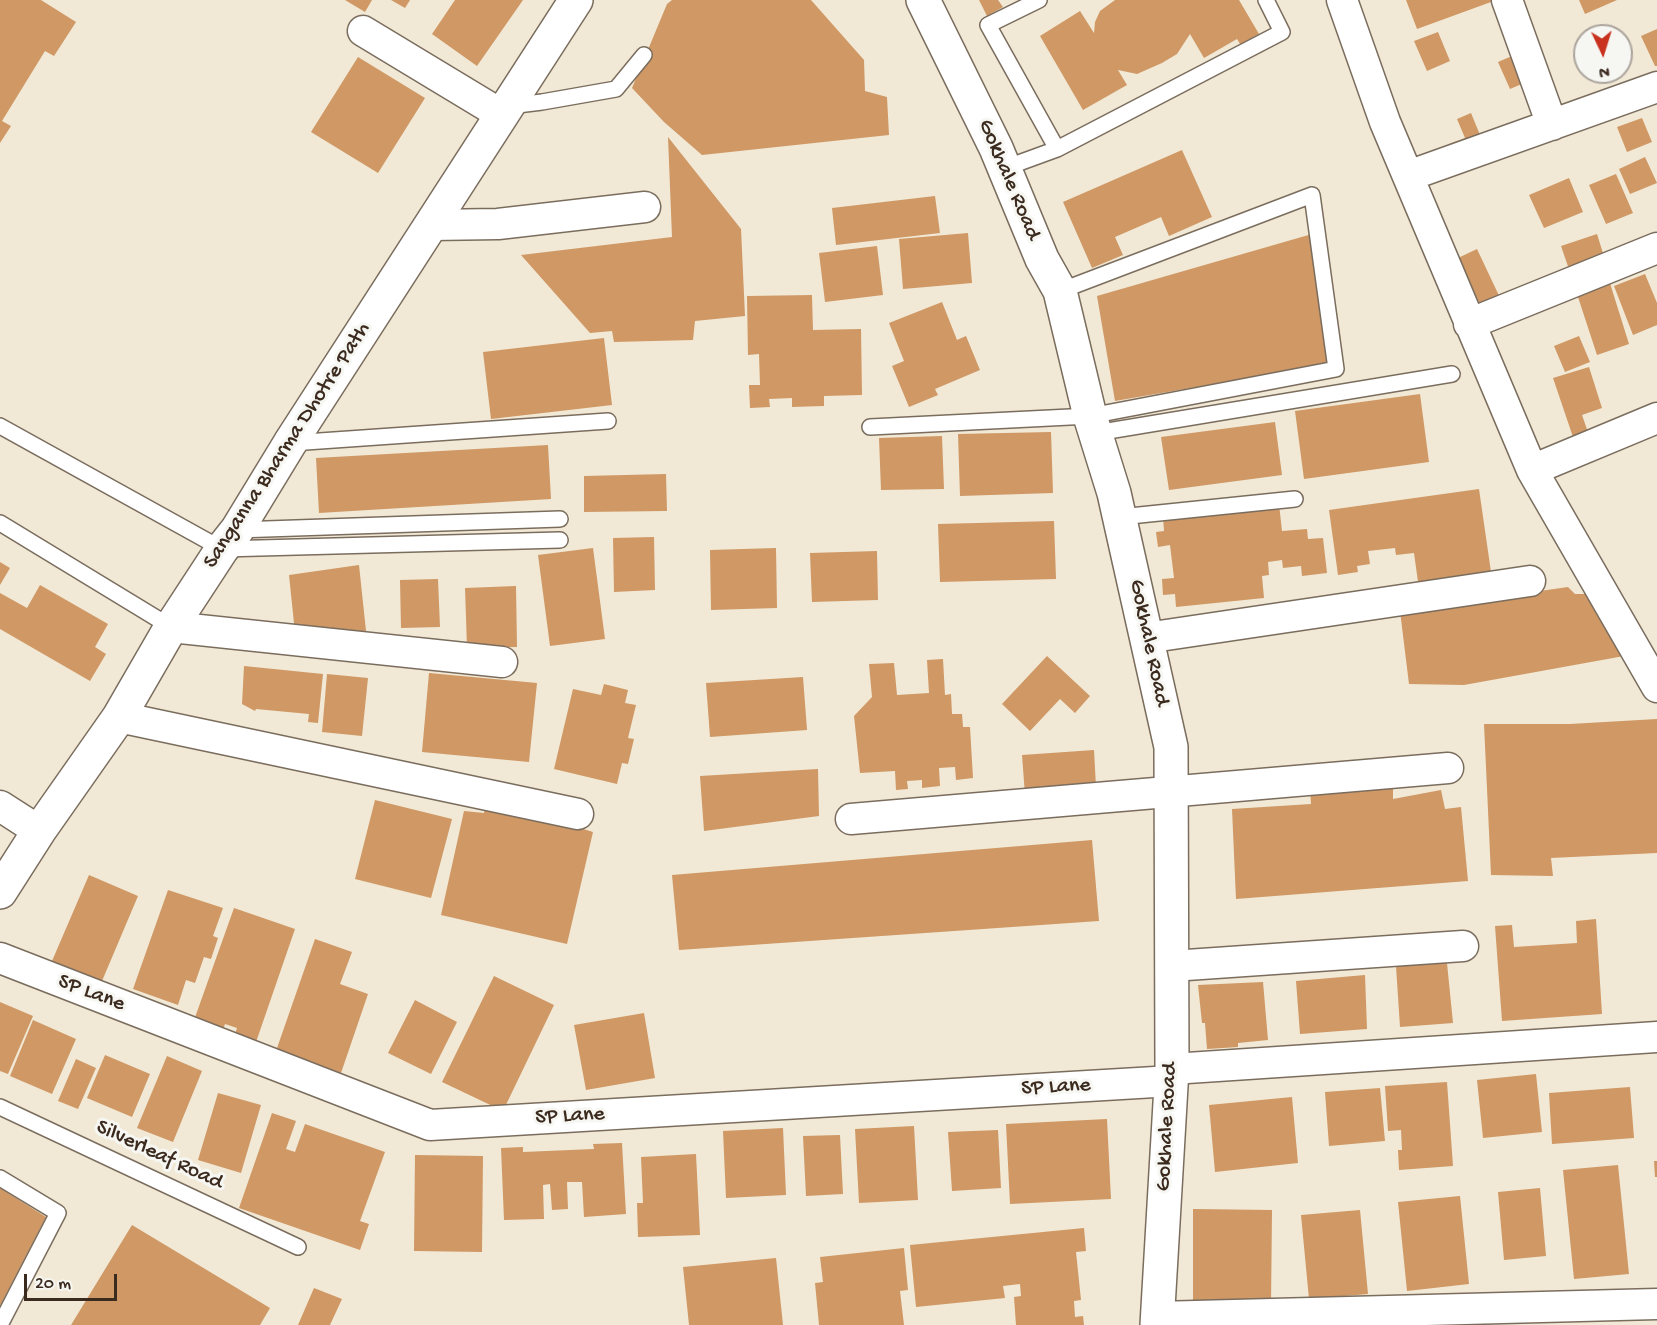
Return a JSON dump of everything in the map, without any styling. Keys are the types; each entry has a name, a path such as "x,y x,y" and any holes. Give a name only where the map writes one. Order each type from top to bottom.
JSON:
{"street":[{"name":"Sanganna Bharma Dhotre Path","path":"0,892 39,831 119,717 171,627 576,0"},
{"name":"Gokhale Road","path":"923,0 1005,168 1042,259 1060,291 1093,424 1120,517 1171,747 1172,1075 1157,1321"},
{"path":"1342,0 1385,122 1532,470 1650,659 1657,687"},
{"path":"1508,0 1552,125"},
{"path":"363,31 505,110"},
{"path":"1408,176 1657,87"},
{"path":"431,225 498,224 645,207"},
{"path":"1469,324 1657,248"},
{"path":"1532,470 1657,418"},
{"path":"1146,638 1530,581"},
{"path":"171,627 502,662"},
{"path":"119,717 578,814"},
{"path":"851,819 1448,768"},
{"path":"0,806 39,831"},
{"path":"1172,966 1463,946"},
{"name":"SP Lane","path":"0,958 430,1125 1172,1075 1657,1037"},
{"path":"1157,1321 1558,1316 1657,1304"}],"lane":[{"path":"1038,0 988,25 1057,149"},
{"path":"1005,168 1057,149 1282,32 1266,0"},
{"path":"505,110 616,89 644,54"},
{"path":"1060,291 1312,195 1336,369 1093,424"},
{"path":"870,427 1093,424 1452,374"},
{"path":"290,443 608,421"},
{"path":"0,426 229,540 560,540"},
{"path":"1120,517 1295,499"},
{"path":"229,540 560,519"},
{"path":"0,523 171,627"},
{"name":"Silverleaf Road","path":"0,1107 298,1247"},
{"path":"0,1178 58,1213 0,1325"}],"building":[{"path":"0,0 41,0 76,22 54,56 45,51 2,121 11,126 0,143"},
{"path":"345,0 372,0 365,12"},
{"path":"391,0 410,0 405,8"},
{"path":"455,0 523,0 477,66 432,34"},
{"path":"672,0 811,0 864,60 865,91 887,97 889,135 702,155 664,122 632,88 667,4"},
{"path":"979,0 998,0 1003,7 987,16"},
{"path":"1115,0 1239,0 1259,34 1240,44 1237,39 1204,58 1190,34 1177,54 1162,63 1137,74 1118,70 1127,85 1083,110 1040,36 1080,11 1094,33 1095,22 1100,11"},
{"path":"1406,0 1491,0 1491,2 1417,29"},
{"path":"1579,0 1617,0 1585,14"},
{"path":"1657,29 1657,66 1655,66 1641,36"},
{"path":"1438,32 1450,61 1427,71 1414,41"},
{"path":"1519,53 1531,80 1510,89 1498,62"},
{"path":"358,57 425,98 378,173 311,132"},
{"path":"1471,113 1485,147 1454,157 1449,144 1465,138 1457,119"},
{"path":"1642,118 1652,142 1627,152 1617,127"},
{"path":"668,137 741,229 745,316 695,321 693,340 614,342 612,331 590,333 521,255 672,237"},
{"path":"1182,150 1212,217 1169,236 1161,217 1115,237 1123,255 1092,268 1063,202"},
{"path":"1645,157 1657,183 1630,194 1619,169"},
{"path":"1616,174 1633,213 1606,224 1589,185"},
{"path":"1569,178 1583,212 1544,228 1529,195"},
{"path":"935,196 940,233 836,245 832,208"},
{"path":"968,233 972,283 903,289 899,239"},
{"path":"1312,234 1330,364 1115,401 1097,296"},
{"path":"1597,234 1607,266 1572,278 1561,246"},
{"path":"877,246 883,295 825,302 819,253"},
{"path":"1477,249 1502,302 1483,311 1458,258"},
{"path":"1645,274 1657,303 1657,325 1633,335 1614,286"},
{"path":"1609,280 1629,344 1597,355 1576,291"},
{"path":"812,295 813,330 861,329 862,395 824,396 824,406 792,407 792,398 769,399 770,407 750,408 749,385 760,385 759,354 748,355 747,296"},
{"path":"942,302 957,340 966,336 980,370 935,389 938,395 909,407 892,366 904,361 889,323"},
{"path":"1579,336 1590,362 1565,372 1554,346"},
{"path":"604,338 612,405 491,419 483,352"},
{"path":"1589,367 1602,408 1582,415 1589,435 1574,440 1553,378"},
{"path":"1420,394 1429,462 1304,479 1295,411"},
{"path":"1275,422 1282,475 1169,490 1161,437"},
{"path":"1051,432 1053,493 960,496 958,434"},
{"path":"942,436 944,489 881,490 879,438"},
{"path":"548,445 551,499 319,513 316,458"},
{"path":"666,474 667,511 584,512 584,476"},
{"path":"1479,489 1491,572 1418,582 1414,553 1396,555 1395,548 1368,551 1370,564 1357,566 1358,572 1338,575 1329,510"},
{"path":"1279,504 1282,531 1307,529 1308,539 1323,538 1327,573 1302,576 1301,566 1283,568 1282,560 1268,562 1269,575 1262,576 1264,598 1176,607 1175,594 1163,595 1162,579 1174,578 1170,545 1158,547 1156,532 1164,531 1163,517"},
{"path":"1054,521 1056,579 940,582 938,524"},
{"path":"654,537 655,590 614,592 613,538"},
{"path":"593,548 605,639 550,646 538,555"},
{"path":"776,548 777,608 711,610 710,550"},
{"path":"877,551 878,600 812,602 810,553"},
{"path":"0,562 10,568 0,585"},
{"path":"359,565 366,631 312,640 295,633 289,575"},
{"path":"438,579 440,627 401,628 400,580"},
{"path":"40,585 108,624 95,647 106,654 90,681 0,629 0,593 27,608"},
{"path":"516,586 517,647 467,648 465,588"},
{"path":"1568,587 1575,594 1601,594 1624,656 1464,685 1409,684 1400,611"},
{"path":"1047,656 1090,696 1075,713 1060,699 1030,731 1002,704"},
{"path":"943,659 945,695 951,694 952,714 962,714 963,727 970,727 973,778 956,780 955,767 939,768 940,786 922,788 922,780 907,781 908,789 896,790 895,771 860,773 854,716 872,697 869,664 894,663 897,695 929,693 927,660"},
{"path":"244,666 323,674 318,723 308,722 309,714 256,709 255,711 242,704"},
{"path":"429,673 537,683 529,762 422,752"},
{"path":"327,674 368,678 362,736 322,732"},
{"path":"803,677 807,730 710,737 706,683"},
{"path":"604,684 628,690 625,703 636,705 628,738 634,739 628,764 622,763 617,784 554,769 573,689 601,695"},
{"path":"1657,719 1657,853 1551,858 1553,876 1491,875 1484,724 1570,724"},
{"path":"1094,750 1096,787 1025,795 1022,755"},
{"path":"818,769 819,816 704,831 700,776"},
{"path":"1393,781 1393,799 1441,790 1445,809 1461,807 1468,881 1236,899 1232,809 1311,804 1310,788"},
{"path":"486,799 593,832 567,944 441,915 464,811 484,813"},
{"path":"375,800 452,819 431,898 355,879"},
{"path":"1092,840 1099,921 679,950 672,875"},
{"path":"89,875 138,896 102,981 52,961"},
{"path":"168,890 223,908 213,936 218,938 211,959 204,957 195,983 186,980 178,1005 133,989"},
{"path":"234,908 295,929 255,1045 234,1037 237,1028 225,1024 222,1033 193,1023"},
{"path":"1596,919 1602,1014 1502,1021 1495,926 1512,925 1514,947 1577,943 1576,921"},
{"path":"315,939 352,952 340,984 368,994 341,1073 276,1051"},
{"path":"1447,963 1453,1023 1400,1027 1396,966"},
{"path":"1365,975 1367,1029 1300,1034 1296,981"},
{"path":"494,976 554,1005 503,1111 442,1082"},
{"path":"1263,982 1268,1040 1238,1043 1238,1047 1207,1049 1198,985"},
{"path":"415,1000 457,1022 431,1074 388,1053"},
{"path":"0,1002 33,1016 8,1074 0,1071"},
{"path":"644,1013 655,1078 586,1090 574,1025"},
{"path":"33,1020 76,1039 52,1094 10,1076"},
{"path":"105,1055 150,1074 132,1117 87,1098"},
{"path":"167,1056 202,1071 173,1142 137,1128"},
{"path":"76,1059 96,1068 78,1109 58,1101"},
{"path":"1536,1074 1542,1132 1483,1138 1477,1080"},
{"path":"1447,1082 1453,1166 1399,1170 1398,1150 1402,1150 1401,1130 1388,1131 1385,1086"},
{"path":"1630,1087 1634,1138 1552,1144 1549,1093"},
{"path":"1380,1088 1385,1141 1329,1146 1325,1092"},
{"path":"218,1093 261,1105 241,1173 198,1160"},
{"path":"1292,1097 1298,1163 1215,1172 1209,1105"},
{"path":"272,1113 296,1121 286,1149 295,1152 305,1124 385,1152 360,1221 369,1224 360,1250 239,1208"},
{"path":"1107,1119 1111,1199 1010,1204 1006,1124"},
{"path":"914,1126 918,1200 859,1203 855,1129"},
{"path":"783,1128 786,1195 726,1198 723,1131"},
{"path":"998,1130 1001,1188 952,1191 948,1132"},
{"path":"840,1135 843,1194 806,1196 803,1136"},
{"path":"622,1143 626,1214 584,1217 582,1182 567,1182 568,1209 552,1210 550,1184 543,1185 544,1219 504,1220 501,1148 523,1147 523,1152 594,1149 593,1144"},
{"path":"696,1154 700,1235 638,1237 637,1203 643,1203 641,1157"},
{"path":"415,1155 483,1156 482,1252 414,1251"},
{"path":"1654,1161 1657,1161 1657,1177 1655,1177"},
{"path":"1618,1165 1629,1274 1574,1279 1563,1170"},
{"path":"0,1188 46,1217 0,1306"},
{"path":"1540,1188 1546,1256 1504,1260 1498,1192"},
{"path":"1460,1196 1469,1284 1407,1291 1398,1202"},
{"path":"1193,1209 1272,1210 1271,1306 1193,1306"},
{"path":"1360,1210 1368,1294 1309,1299 1301,1215"},
{"path":"132,1225 270,1308 260,1325 71,1325"},
{"path":"1084,1228 1086,1251 1076,1252 1081,1300 1074,1301 1075,1317 1083,1316 1084,1325 1016,1325 1014,1297 1021,1296 1020,1284 1003,1286 1005,1298 916,1307 910,1245"},
{"path":"904,1248 908,1290 900,1291 904,1325 819,1325 815,1283 823,1282 820,1257"},
{"path":"776,1258 783,1325 689,1325 683,1267"},
{"path":"314,1288 342,1299 330,1325 298,1325"}]}
